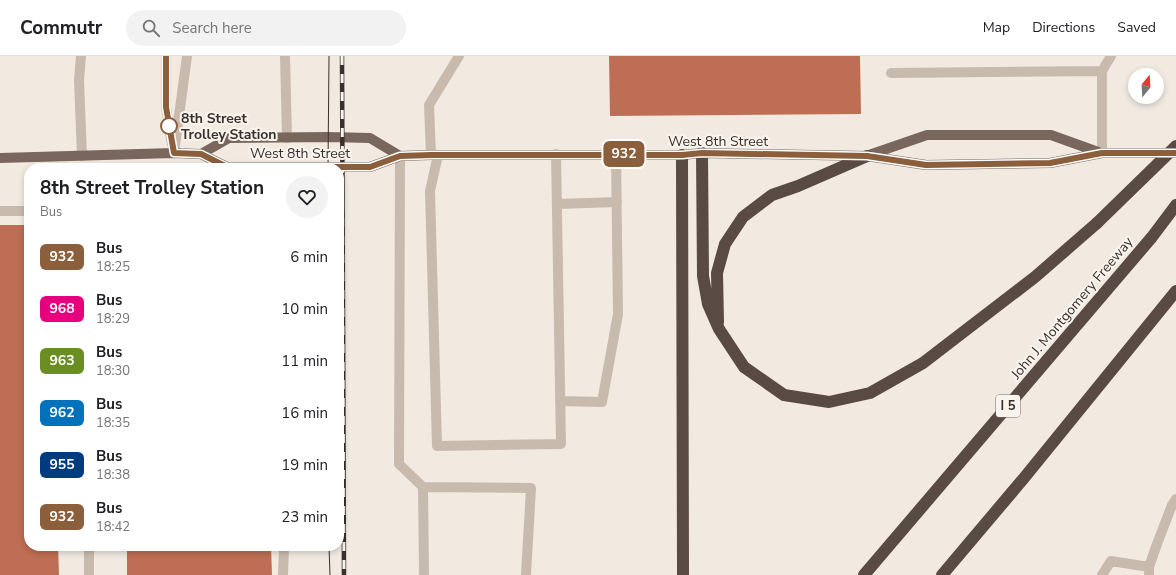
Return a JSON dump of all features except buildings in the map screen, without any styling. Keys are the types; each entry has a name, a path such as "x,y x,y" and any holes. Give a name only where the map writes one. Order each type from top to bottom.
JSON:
{"highway":[{"path":"702,153 704,276 708,304 719,329 744,367 784,395 829,402 870,393 923,363 1035,277 1097,223 1176,146"},
{"path":"682,155 682,575"},
{"path":"719,329 717,273 725,244 743,217 772,195 798,186 867,156"},
{"name":"John J. Montgomery Freeway","path":"864,575 1152,237 1176,205"},
{"path":"944,573 1024,478 1176,291"}],"main road":[{"name":"West 8th Street","path":"867,156 927,136 1051,135 1102,153"},
{"name":"West 8th Street","path":"201,154 229,138 370,138 400,156"},
{"name":"West 8th Street","path":"0,158 174,153 201,154 219,163"},
{"name":"West 8th Street","path":"344,167 370,167 400,156 435,155 682,155 702,153 867,156 926,165 1050,163 1102,153 1176,153"}],"street":[{"path":"81,56 79,80 82,156"},
{"path":"166,56 166,107 174,153"},
{"path":"174,153 187,56"},
{"path":"284,56 287,138"},
{"path":"459,56 430,105 435,155 430,191 437,446 561,444 556,154"},
{"path":"1102,153 1102,71 1111,56"},
{"path":"891,73 1102,71"},
{"path":"560,401 602,402 618,314 616,154"},
{"path":"400,156 399,464 424,487 531,488 526,575"},
{"path":"557,204 617,202"},
{"path":"0,210 24,211"},
{"path":"424,487 424,575"},
{"path":"1102,575 1111,561 1149,571 1172,505 1176,499"},
{"path":"89,551 89,575"},
{"path":"283,575 284,551"}],"tram line":[{"path":"328,163 329,56"},
{"path":"329,551 330,575"}],"railway":[{"path":"342,56 342,163"},
{"path":"344,551 344,575"}],"bus line":[{"name":"932","path":"166,56 166,107 174,153 201,154 219,163"},
{"name":"932","path":"344,167 370,167 400,156 431,155 682,155 702,153 867,156 926,165 1050,163 1102,153 1176,153"}],"place":[{"name":"8th Street Trolley Station","path":"169,126"}]}
